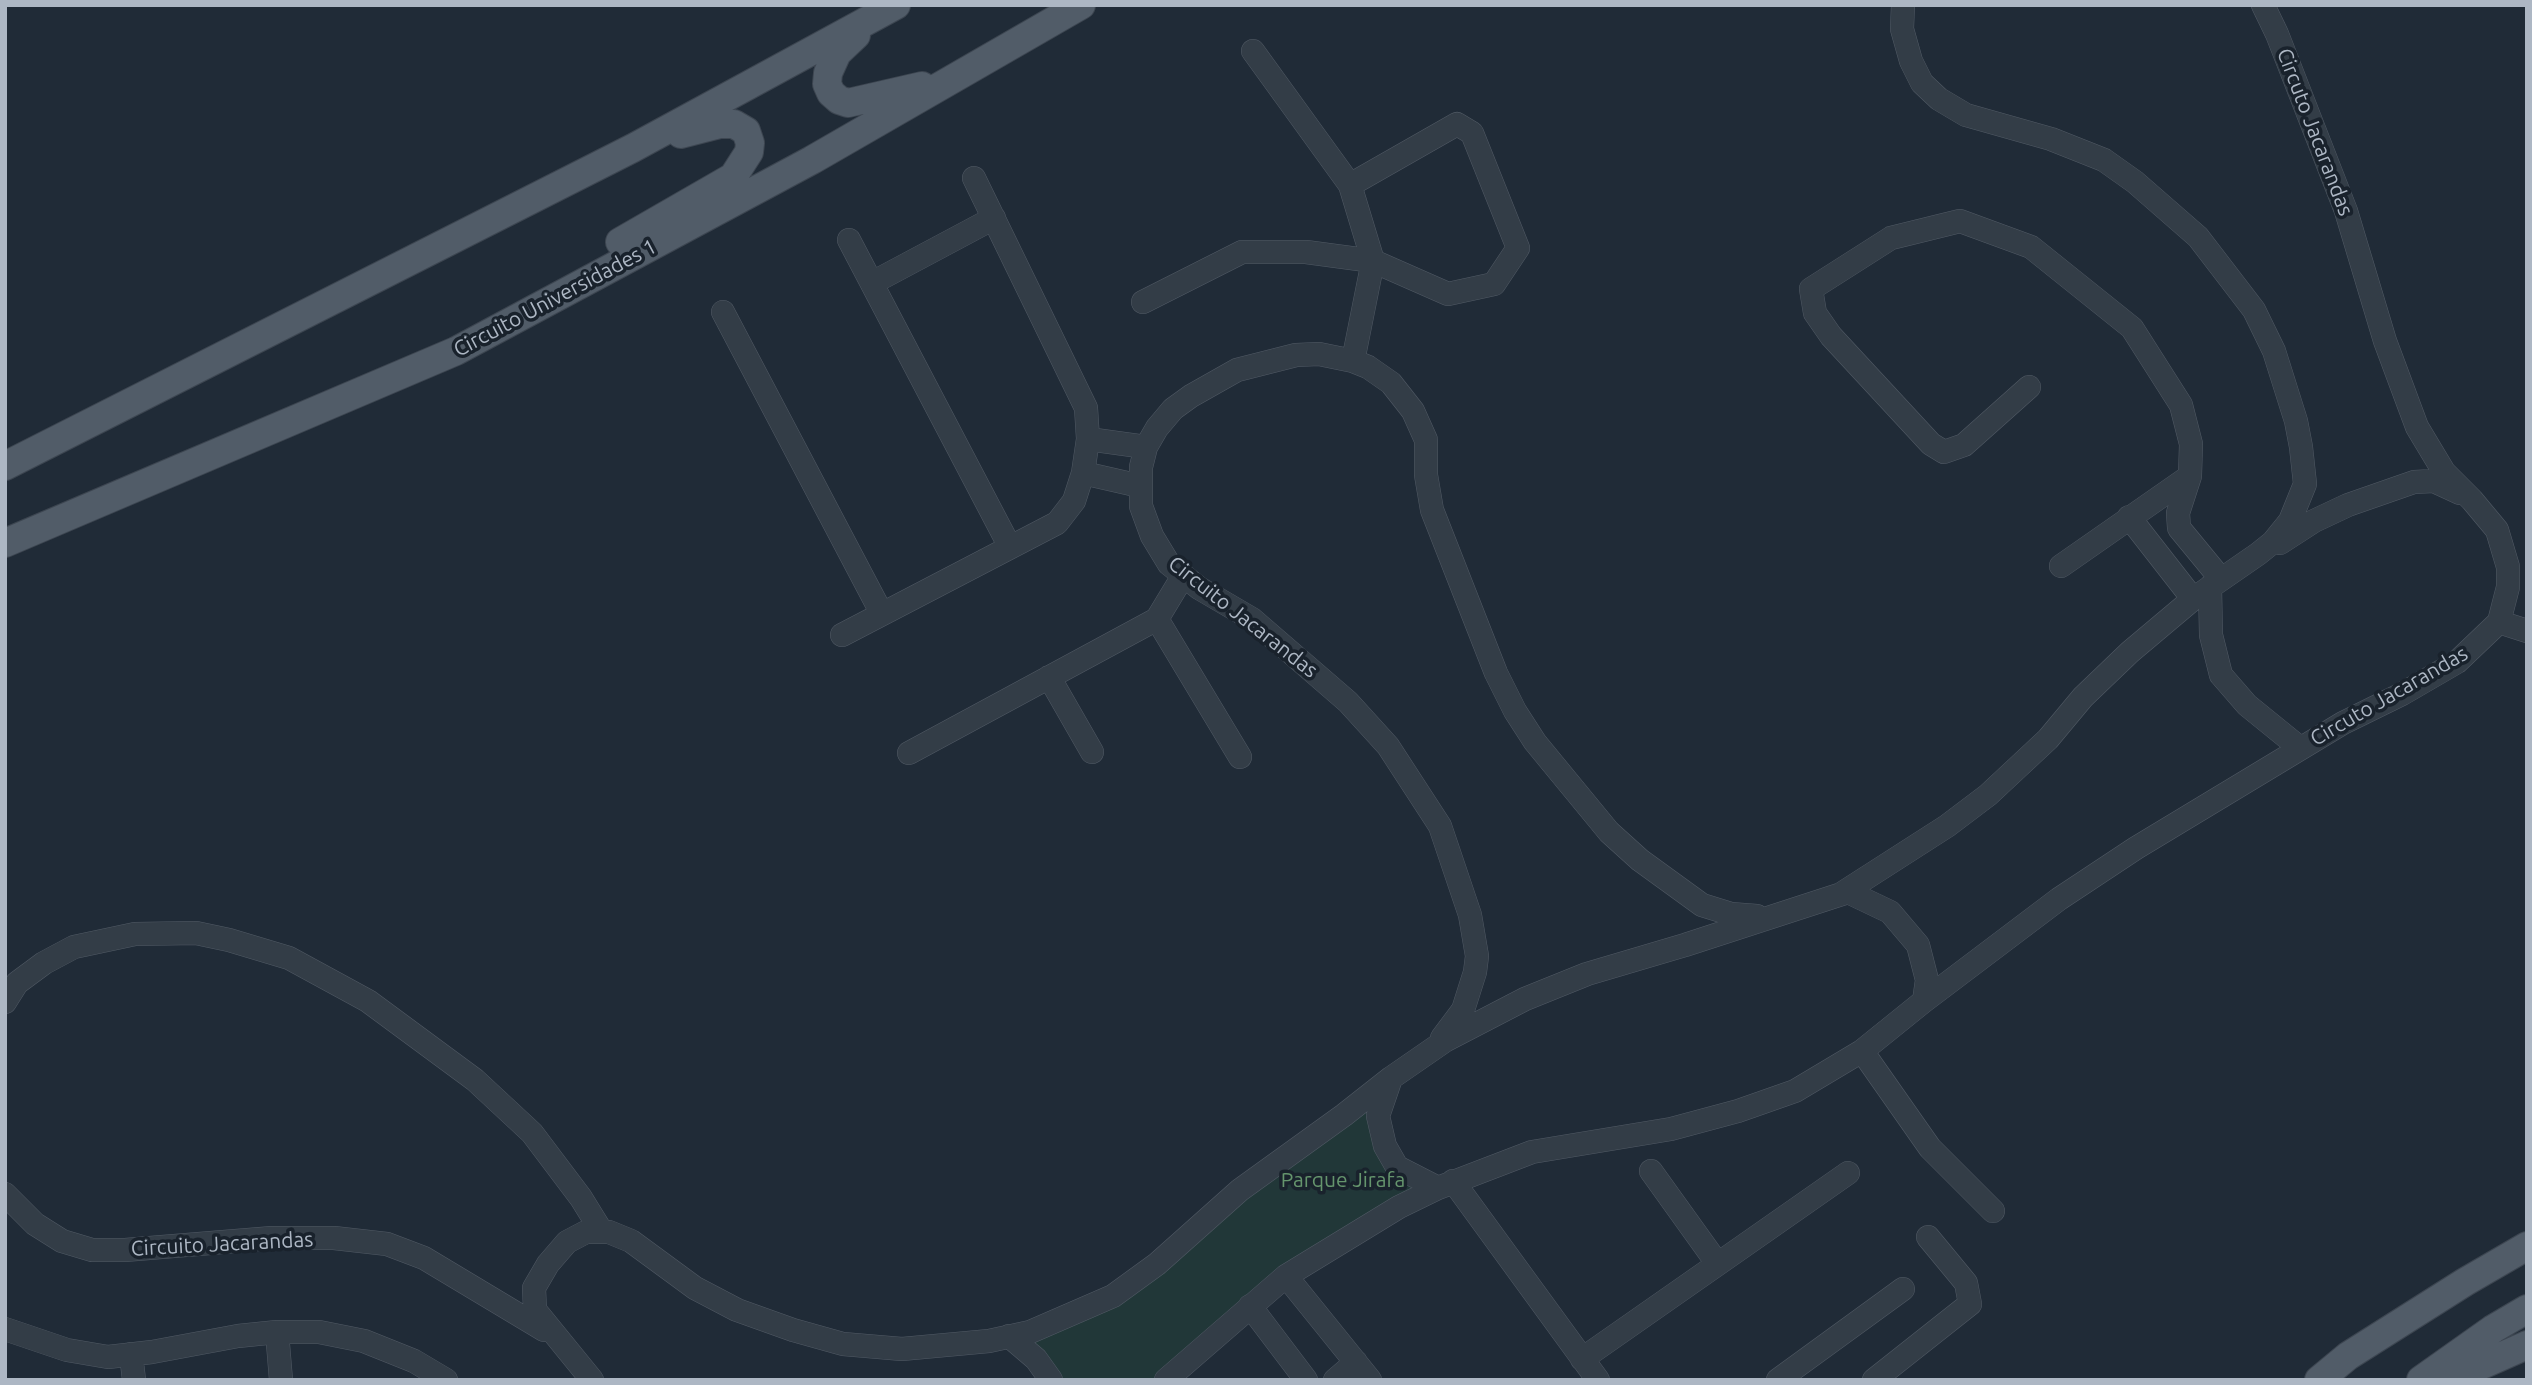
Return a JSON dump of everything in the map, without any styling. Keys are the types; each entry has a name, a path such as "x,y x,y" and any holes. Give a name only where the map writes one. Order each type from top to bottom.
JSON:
{"main road":[{"path":"897,5 853,37 837,53 828,73 827,83 831,93 848,103 952,79"},
{"path":"5,466 633,148 897,5"},
{"name":"Circuito Universidades 1","path":"5,543 456,351 812,160 1081,5"},
{"path":"456,351 489,318 733,177 743,163 750,143 746,131 734,124 720,124 633,148"},
{"path":"2319,1380 2348,1356 2527,1246"},
{"path":"2421,1380 2493,1329 2527,1309"},
{"path":"2459,1380 2475,1368 2527,1345"}],"street":[{"path":"1903,5 1902,29 1910,61 1922,83 1939,99 1976,118 2079,149 2120,170 2192,230 2254,310 2282,371 2301,447 2305,484 2290,522 2258,554"},
{"name":"Circuto Jacarandas","path":"1166,1380 1286,1276 1399,1207 1446,1185 1532,1152 1671,1129 1738,1111 1795,1091 1862,1051 2059,899 2136,848 2300,748 2456,662 2499,622 2508,587 2506,558 2497,530 2472,499 2444,472 2426,444 2409,409 2385,341 2346,211 2277,34 2263,5"},
{"path":"1253,51 1350,186 1373,261 1353,361"},
{"path":"1143,302 1242,252 1306,252 1373,261 1448,294 1494,284 1518,248 1472,133 1457,124 1350,186"},
{"path":"842,635 1057,523 1074,501 1083,473 1088,439 1086,408 974,178"},
{"path":"873,283 994,218"},
{"path":"2029,387 1964,445 1944,452 1930,444 1831,337 1815,313 1811,289 1891,238 1960,221 2031,247 2132,328 2180,405 2190,444 2190,476 2178,513 2179,528 2208,588 2211,635 2221,675 2247,705 2300,748"},
{"path":"849,240 1010,547"},
{"path":"723,312 882,614"},
{"name":"Circuito Jacarandas","path":"1434,1048 1463,1010 1477,956 1470,915 1440,826 1388,746 1348,702 1252,619 1183,576 1169,564 1152,536 1141,506 1141,467 1146,447 1173,409 1237,370 1296,355 1319,354 1368,366 1391,383 1413,411 1426,440 1426,475 1432,510 1496,673 1515,711 1535,742 1609,832 1685,894 1702,905 1722,912 1752,917 1774,916"},
{"path":"1088,439 1146,447"},
{"path":"1083,473 1140,486"},
{"path":"2061,566 2190,476"},
{"path":"1841,894 1947,826 1988,795 2048,739 2083,697 2130,652 2208,588 2258,554 2348,505 2414,482 2434,481 2472,499"},
{"path":"2129,517 2208,588"},
{"path":"909,753 1157,619 1183,576"},
{"path":"1157,619 1240,757"},
{"path":"2499,622 2527,631"},
{"path":"1049,677 1092,752"},
{"path":"5,1002 17,984 44,963 75,947 135,934 196,933 289,958 368,1001 475,1080 532,1133 603,1232 610,1232 631,1241 695,1288 737,1310 793,1330 842,1343 902,1349 948,1346 1030,1332 1113,1296 1157,1264 1240,1190 1434,1048 1525,999 1587,974 1848,892 1890,912 1918,944 1927,979 1924,1001"},
{"path":"1862,1051 1930,1148 1993,1211"},
{"path":"1391,1078 1378,1116 1385,1146 1396,1167 1446,1185 1598,1380"},
{"path":"1651,1171 1717,1262"},
{"path":"1582,1359 1717,1262 1848,1173"},
{"name":"Circuito Jacarandas","path":"5,1194 34,1224 62,1241 92,1251 125,1251 272,1238 334,1238 387,1244 424,1258 558,1338"},
{"name":"Circuito Jacarandas","path":"592,1380 535,1310 534,1288 548,1264 567,1242 586,1232 603,1232"},
{"path":"1874,1380 1970,1304 1966,1283 1927,1237"},
{"path":"1286,1276 1363,1371 1335,1380"},
{"path":"1778,1380 1903,1289"},
{"path":"1250,1306 1306,1380"},
{"path":"5,1329 67,1350 108,1357 238,1336 276,1332 319,1332 365,1341 414,1360 446,1380"},
{"path":"276,1332 281,1380"},
{"path":"1009,1336 1036,1359 1051,1380"},
{"path":"131,1354 134,1380"}],"green space":[{"name":"Parque Jirafa","path":"1391,1078 1385,1146 1438,1188 1399,1207 1160,1380 1044,1380 1009,1336 1068,1317"}]}
